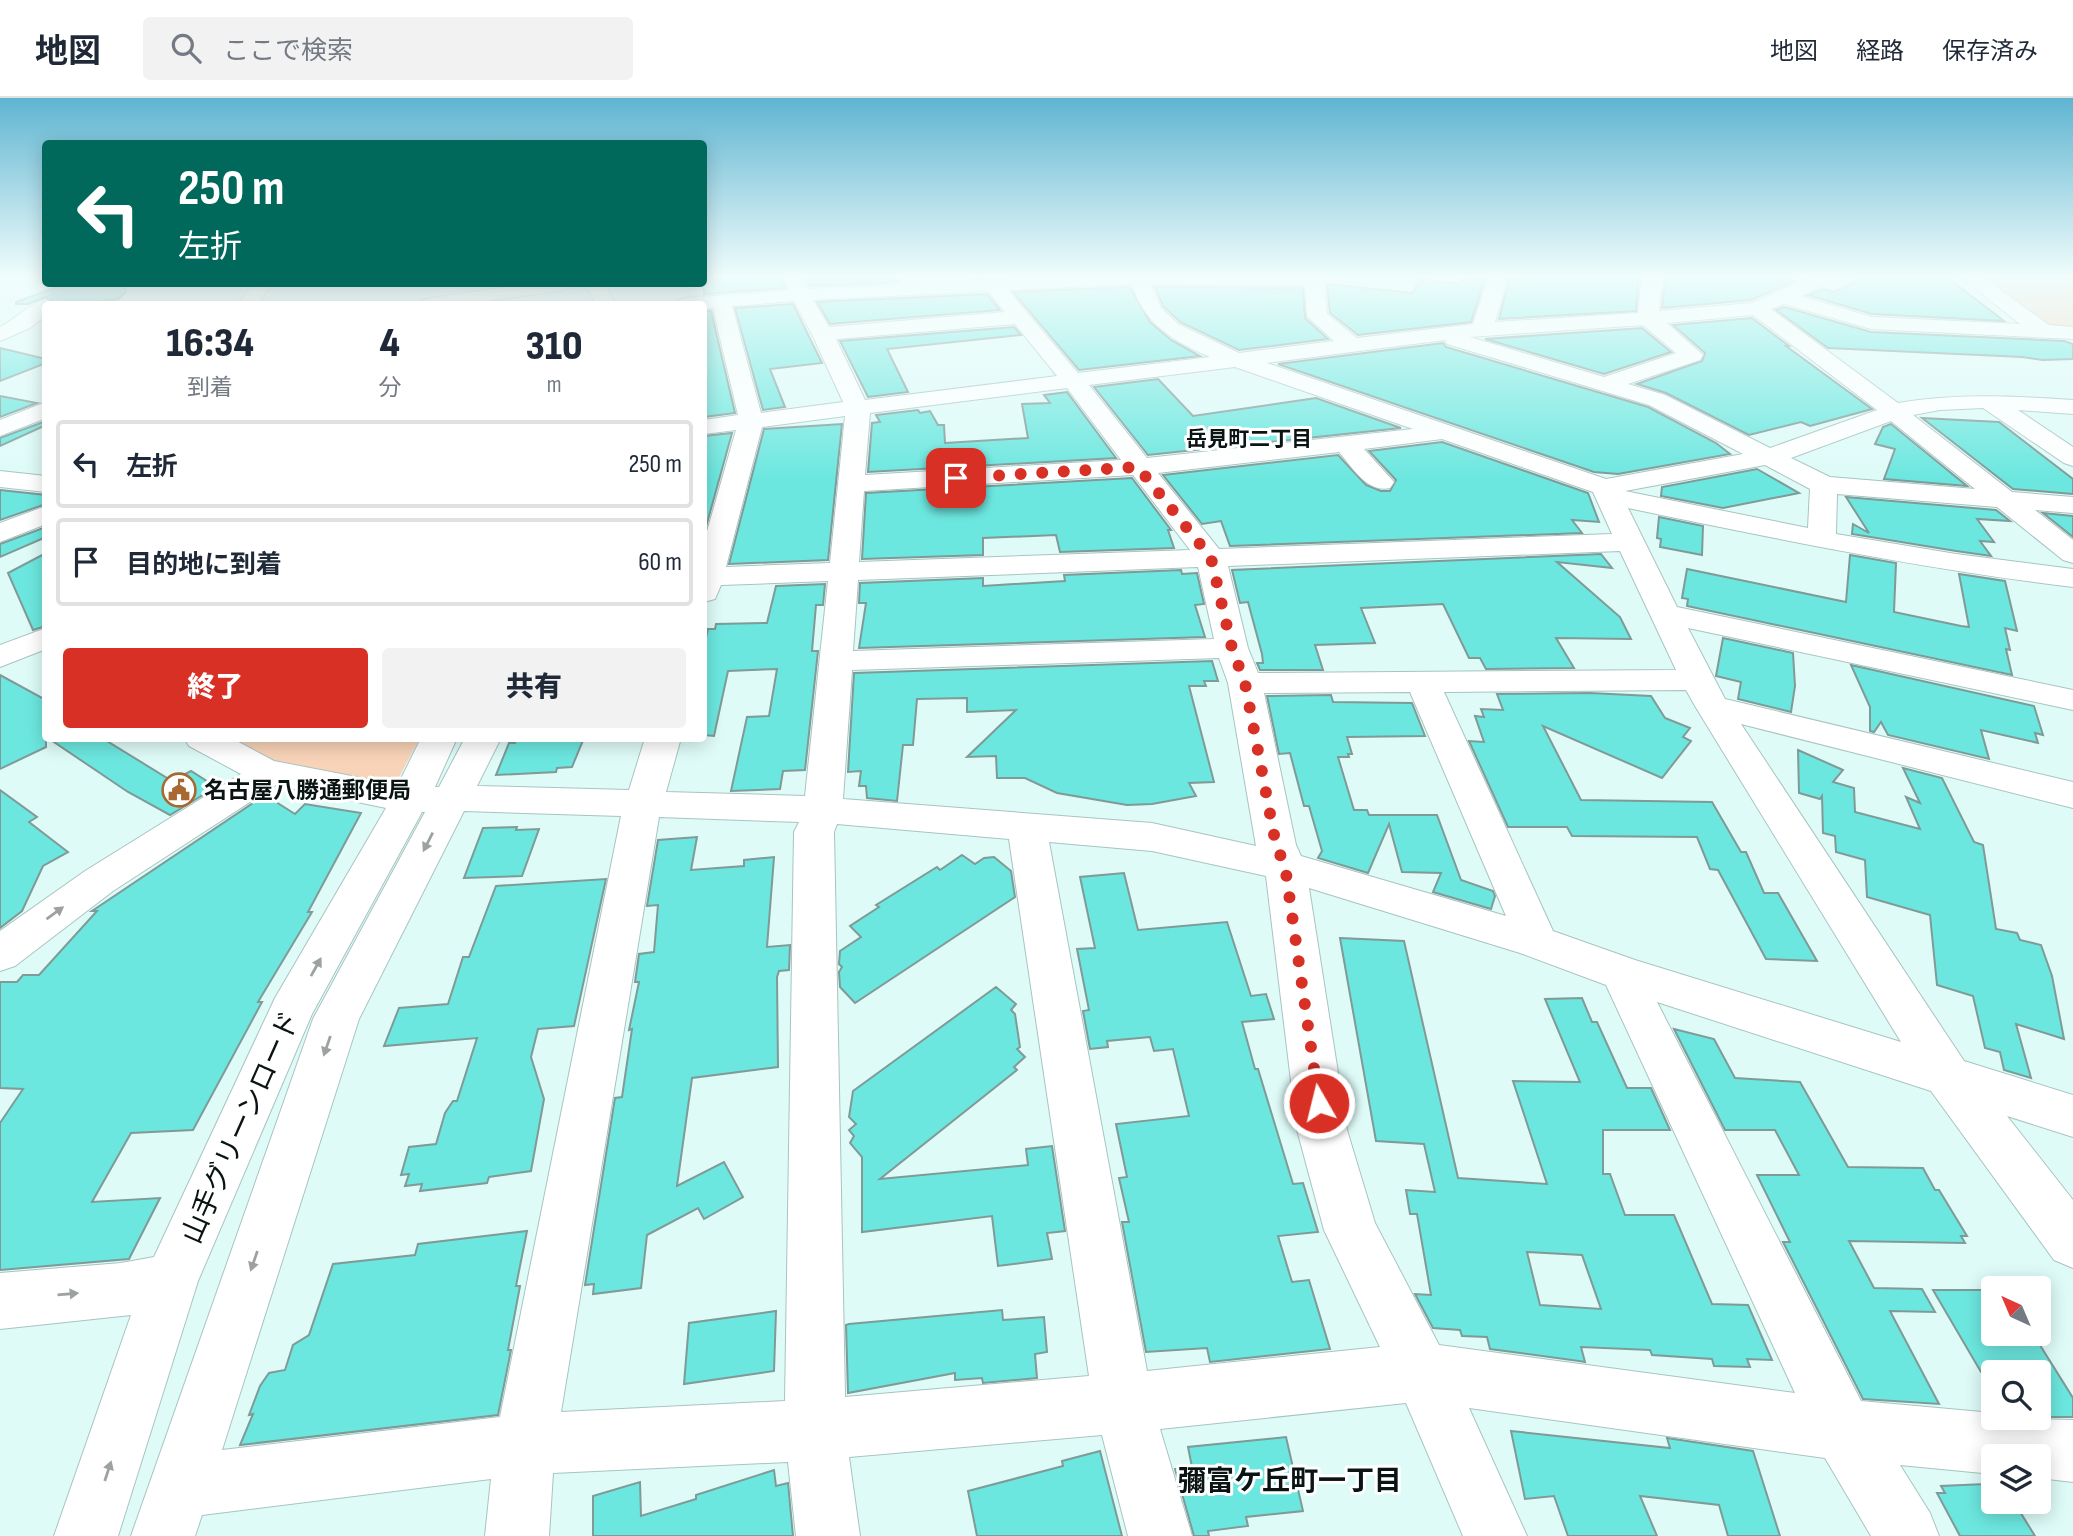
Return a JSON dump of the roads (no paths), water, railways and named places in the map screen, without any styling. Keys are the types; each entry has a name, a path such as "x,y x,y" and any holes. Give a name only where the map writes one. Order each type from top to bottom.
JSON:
{"street":[{"path":"707,575 751,421 732,343"},
{"path":"826,343 858,409 823,810 814,832 816,1430 828,1536"},
{"path":"1043,343 1211,558 1232,648 1245,683 1276,845 1285,866 1322,1130 1351,1230 1422,1372 1495,1536"},
{"path":"1199,343 1237,360 1606,491 1821,540 1950,562 2073,578"},
{"path":"707,426 858,409 1369,343"},
{"path":"1467,343 1657,400 1824,485 2073,505"},
{"path":"1604,384 1692,355 1678,343"},
{"path":"1803,343 2073,554"},
{"path":"1988,401 2073,458"},
{"path":"1606,491 1770,456 1873,421 1893,411 1940,403 1988,401 2073,407"},
{"path":"0,429 42,411"},
{"path":"851,484 1138,467 1443,433"},
{"path":"1345,444 1381,482"},
{"path":"0,479 42,484"},
{"path":"1821,540 1824,485"},
{"path":"1606,491 1705,693 1950,1078 2073,1242"},
{"path":"0,533 42,516"},
{"path":"707,582 844,572 1629,542"},
{"path":"1665,614 2073,700"},
{"path":"0,657 30,641"},
{"path":"836,662 1232,648"},
{"path":"1245,683 1423,682 1705,693 2073,795"},
{"path":"1423,682 1530,923 1534,942"},
{"path":"210,742 269,772 430,799 823,810 1152,837 1285,866 1534,942 1625,974 2073,1116"},
{"name":"山手グリーンロード","path":"171,1511 336,1019 430,799 438,742"},
{"name":"山手グリーンロード","path":"86,1536 171,1280 291,1011 430,799 480,742"},
{"path":"517,1536 525,1444 637,825 662,742"},
{"path":"0,954 99,881 269,772"},
{"path":"1023,826 1030,843 1123,1403 1160,1536"},
{"path":"1625,974 1630,993 1843,1430 1907,1536"},
{"path":"0,1301 121,1290 171,1280"},
{"path":"171,1511 525,1444 816,1430 1123,1403 1422,1372 1843,1430 2073,1451"}],"place":[{"name":"名古屋八勝通郵便局","path":"179,790"}],"district":[{"name":"岳見町二丁目","path":"1249,439"},
{"name":"彌富ケ丘町一丁目","path":"1290,1480"}]}
